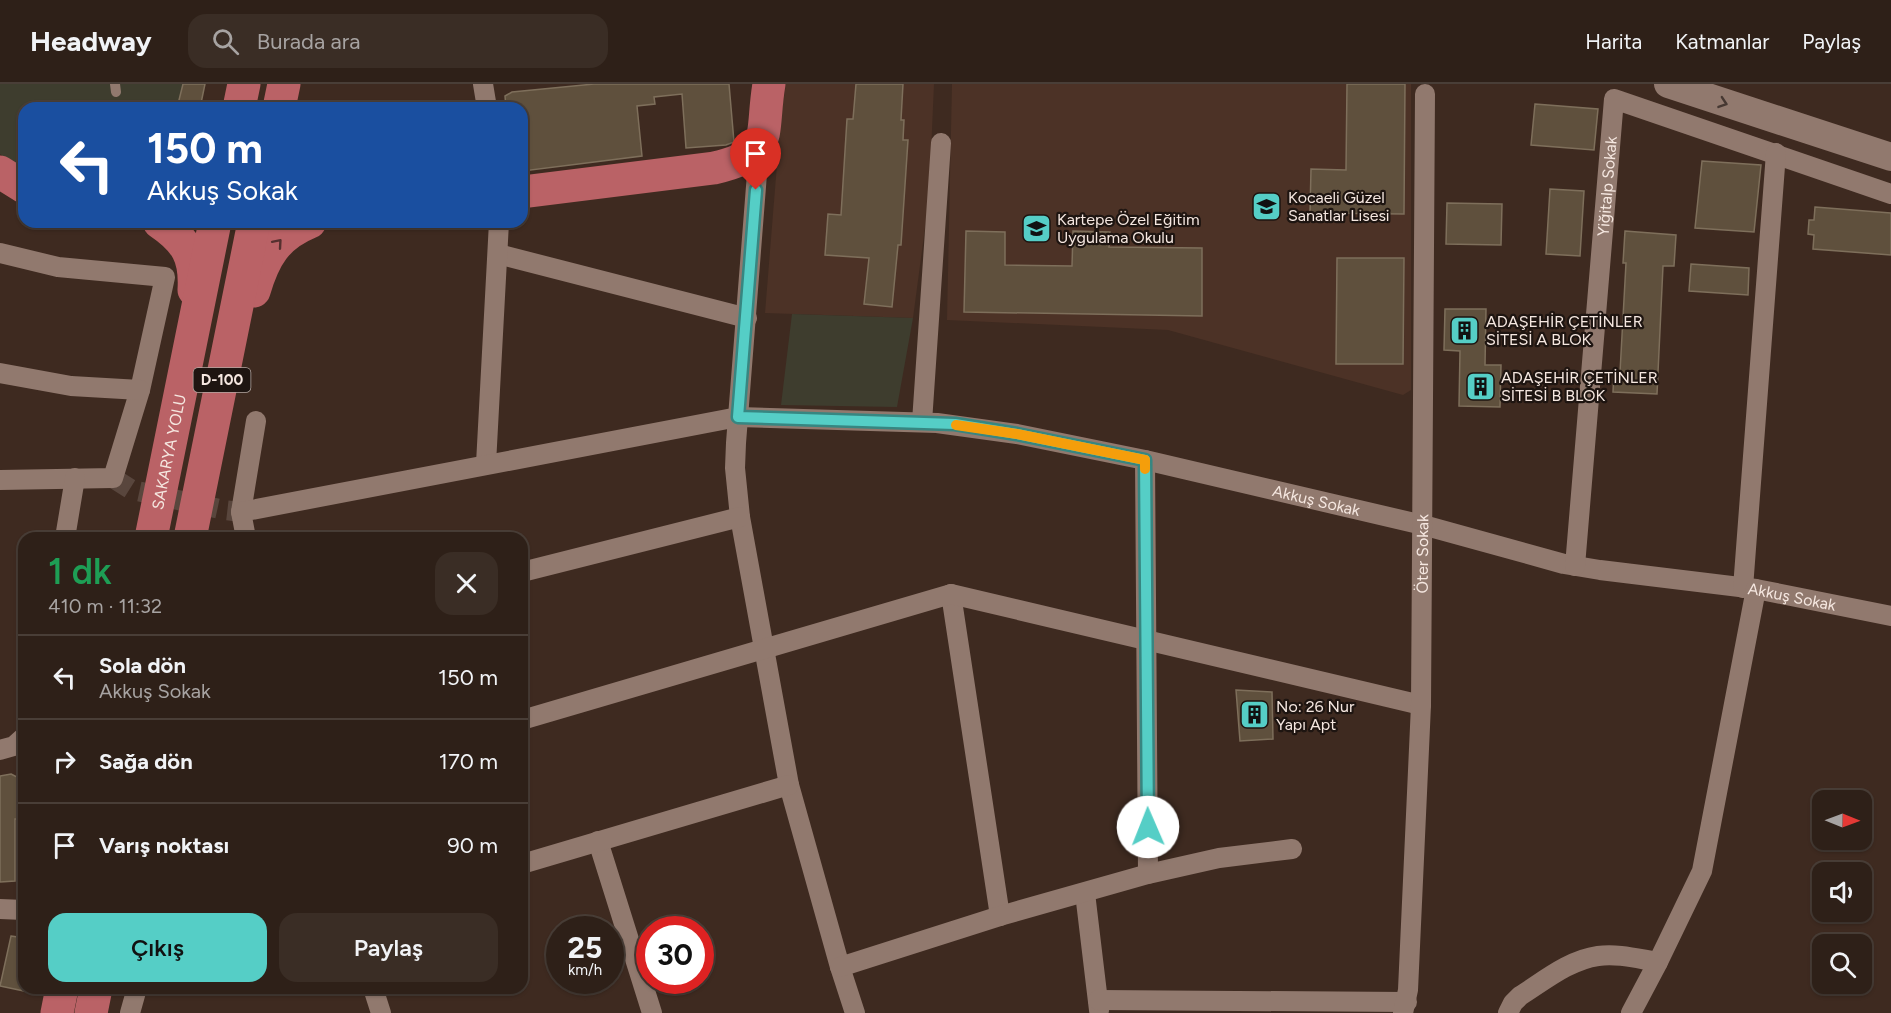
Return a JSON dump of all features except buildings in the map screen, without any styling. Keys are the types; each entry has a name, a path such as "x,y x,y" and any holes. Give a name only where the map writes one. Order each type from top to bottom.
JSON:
{"highway":[{"path":"240,102 244,84"},
{"path":"528,191 714,168 735,163 748,157 759,148 763,137 769,84"},
{"path":"0,172 18,183"},
{"path":"167,228 178,237 192,258 195,271 190,342"},
{"name":"SAKARYA YOLU","path":"152,532 214,228"},
{"name":"D-100","path":"191,532 253,228"},
{"path":"202,478 261,268 280,238 294,228"},
{"path":"57,1013 61,994"},
{"path":"91,1013 95,994"}],"main road":[{"path":"1668,84 1891,157"}],"street":[{"path":"483,84 486,102"},
{"name":"Yiğitalp Sokak","path":"1575,566 1611,91 1891,194"},
{"name":"Öter Sokak","path":"1405,1007 1421,705 1425,94"},
{"path":"922,422 940,143"},
{"path":"759,148 735,468 740,517 789,785 855,1013"},
{"path":"1631,1013 1701,871 1750,588 1776,153"},
{"path":"486,464 500,228"},
{"path":"0,253 58,267 165,277 140,390 113,478 0,480"},
{"path":"498,254 747,318"},
{"path":"0,373 71,386 140,390"},
{"name":"Akkuş Sokak","path":"241,512 738,417 922,422 973,426 1145,460 1423,525 1575,566 1750,588 1891,616"},
{"path":"245,532 241,512 256,421"},
{"path":"1145,460 1148,874"},
{"path":"66,532 75,478"},
{"path":"528,570 740,517"},
{"path":"951,594 1000,916"},
{"path":"528,718 951,594 1421,705"},
{"path":"0,750 15,746 18,743"},
{"path":"528,862 789,785"},
{"path":"598,841 652,1013"},
{"path":"840,967 1000,916 1148,874 1219,858 1292,849"},
{"path":"1085,893 1099,1006 1405,1007"},
{"path":"0,909 18,910"},
{"path":"1508,1013 1520,996 1573,963 1610,955 1658,962"},
{"path":"130,1013 135,994"},
{"path":"375,994 381,1013"}],"shaded area":[{"path":"0,84 183,84 178,102 18,102 18,168 0,154"},
{"path":"786,84 934,84 929,198 913,318 765,313 781,115"},
{"name":"Kocaeli Güzel Sanatlar Lisesi","path":"952,84 1411,84 1411,390 1403,395 1168,330 947,320"},
{"path":"792,314 913,318 897,407 781,405"}],"tunnel":[{"path":"113,478 132,490 241,512"}],"slow traffic":[{"path":"956,425 1017,434 1145,460 1145,469"}],"place":[{"name":"Kocaeli Güzel Sanatlar Lisesi","path":"1267,206"},
{"name":"Kartepe Özel Eğitim Uygulama Okulu","path":"1036,228"},
{"name":"ADAŞEHİR ÇETİNLER SİTESİ A BLOK","path":"1465,330"},
{"name":"ADAŞEHİR ÇETİNLER SİTESİ B BLOK","path":"1480,386"},
{"name":"No: 26 Nur Yapı Apt","path":"1255,715"}],"route":[{"path":"756,190 738,417 955,424 1145,460 1148,827"}]}
